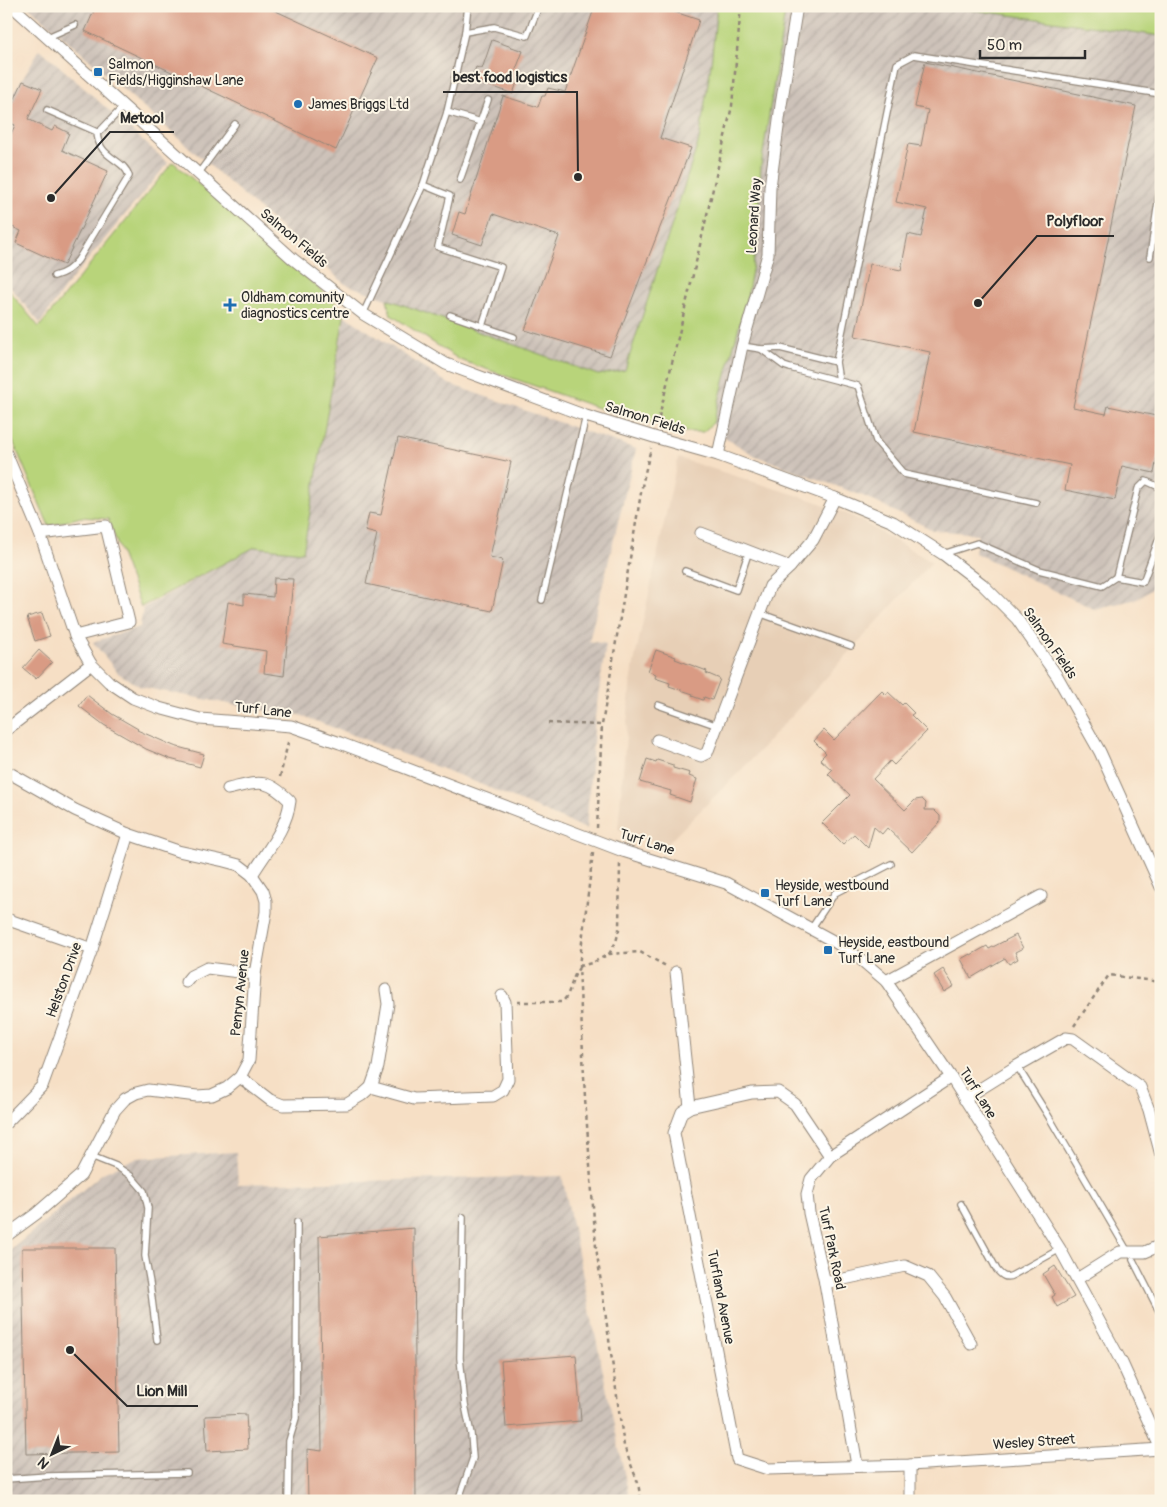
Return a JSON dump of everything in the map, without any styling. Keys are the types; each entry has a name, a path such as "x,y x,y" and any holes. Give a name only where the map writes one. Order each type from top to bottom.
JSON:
{"street":[{"name":"Salmon Fields","path":"12,6 293,259 363,314 446,364 586,416 718,455 835,498 893,522 943,554 982,584 1017,619 1057,676 1100,752 1161,888"},
{"name":"Leonard Way","path":"718,455 742,346 768,254 770,187 781,105 798,6"},
{"name":"Salmon Fields","path":"6,12 44,35"},
{"name":"Turf Lane","path":"6,453 40,534 76,636 90,664 109,682 133,698 158,708 200,719 291,726 623,851 726,883 858,957 886,981 951,1077 1060,1249 1122,1363 1161,1449"},
{"path":"657,740 701,756 707,754 770,586 790,567 813,540 835,498"},
{"path":"40,534 106,526 128,622 76,636"},
{"path":"701,533 790,567"},
{"path":"6,730 90,664"},
{"name":"Penryn Avenue","path":"6,771 75,810 128,834 178,851 239,865 252,875 264,890 266,912 255,974 249,1060 240,1077"},
{"path":"228,789 258,782 277,788 290,801 289,812 278,834 252,875"},
{"name":"Helston Drive","path":"6,1123 42,1086 92,949 128,834"},
{"path":"886,981 1041,896"},
{"path":"6,919 92,949"},
{"path":"186,982 191,976 207,968 255,974"},
{"path":"676,972 690,1107 752,1093 778,1092 795,1104 830,1156"},
{"path":"6,1236 36,1214 81,1175 115,1110 136,1093 148,1090 198,1096 212,1094 227,1088 240,1077 270,1100 283,1105 347,1104 362,1095 372,1087 378,1067 388,1004 386,990"},
{"path":"372,1087 414,1099 493,1096 498,1094 503,1090 508,1079 504,999"},
{"path":"964,1099 1066,1038 1073,1039 1140,1087 1149,1110 1161,1155"},
{"name":"Turf Park Road","path":"857,1465 825,1284 809,1213 807,1194 810,1179 830,1156 951,1077"},
{"name":"Turfland Avenue","path":"690,1107 682,1112 674,1133 736,1459 768,1469 910,1464"},
{"path":"1076,1279 1120,1252 1131,1256 1161,1244"},
{"path":"825,1284 906,1266 928,1276 945,1297 971,1344"},
{"name":"Wesley Street","path":"910,1464 1161,1449"},
{"path":"910,1464 910,1501"}],"lane":[{"path":"363,314 423,185 447,112 465,32 468,6"},
{"path":"465,32 494,27 527,36 539,6"},
{"path":"44,35 75,25"},
{"path":"839,381 836,362 897,64 914,55 1161,94"},
{"path":"460,180 488,100"},
{"path":"98,132 123,107"},
{"path":"47,110 98,132"},
{"path":"447,112 481,122"},
{"path":"198,174 235,124"},
{"path":"54,276 70,270 78,260 129,176 128,170 104,151 98,142 98,132"},
{"path":"1150,257 1161,182"},
{"path":"423,185 450,196 438,248 501,268 482,326"},
{"path":"450,315 514,337"},
{"path":"742,346 761,349 780,348 836,362"},
{"path":"761,349 784,366 858,386 876,441 904,474 1036,503"},
{"path":"542,600 586,416"},
{"path":"1116,577 1138,489 1146,481 1161,488"},
{"path":"943,554 977,543 1039,570 1102,586 1116,577 1143,582 1161,533"},
{"path":"685,572 736,590 749,551"},
{"path":"759,613 851,646"},
{"path":"658,705 718,726"},
{"path":"811,929 835,893 891,864"},
{"path":"1017,1066 1131,1256 1161,1315"},
{"path":"91,1156 116,1166 131,1176 144,1191 148,1208 145,1256 157,1340"},
{"path":"961,1204 997,1270 1004,1277 1013,1276 1060,1249"},
{"path":"458,1501 473,1458 460,1358 463,1217"},
{"path":"288,1501 289,1441 296,1418 296,1222"},
{"path":"6,1479 48,1476 187,1473"}],"path":[{"path":"596,833 602,726 643,480 732,106 741,6"},
{"path":"548,723 602,726"},
{"path":"277,788 291,726"},
{"path":"594,852 579,967 585,1098 596,1247 624,1446 638,1483 641,1501"},
{"path":"609,954 616,942 619,930 618,865"},
{"path":"504,999 562,1002 566,999 574,975 579,967 609,954 640,952 676,972"},
{"path":"1066,1038 1109,975 1161,982"}],"shaded area":[{"path":"28,6 717,6 711,64 699,140 625,370 598,375 345,284"},
{"path":"786,6 944,6 1161,36 1161,583 1137,599 1094,609 975,553 978,534 933,530 863,496 756,456 727,439 713,423 748,293 757,242 761,166"},
{"path":"40,49 168,163 69,282 40,323 6,282 6,106"},
{"path":"345,316 449,384 636,449 589,641 606,644 595,717 586,829 461,776 300,715 266,711 141,687 118,673 93,642 140,627 143,608 255,547 303,552"},
{"path":"678,458 815,501 854,517 932,562 751,760 664,847 618,829 631,677"},
{"path":"236,1152 238,1184 562,1176 630,1501 10,1501 6,1254 103,1173 136,1158"}],"green space":[{"path":"717,6 786,6 761,166 757,242 748,293 713,423 703,432 685,432 598,408 460,360 391,315 387,299 598,375 625,370 699,140 711,64"},
{"path":"944,6 1161,6 1161,36"},
{"path":"173,162 345,311 303,552 255,547 141,607 108,519 81,517 49,526 6,425 6,287 39,327"}],"building":[{"name":"James Briggs Ltd","path":"96,6 265,6 378,58 336,150 85,31"},
{"path":"595,6 673,6 672,11 699,20 660,138 691,148 610,356 525,330 559,236 493,214 482,245 452,235 459,212 465,214 503,96 538,107 542,96 545,96 548,88 565,92"},
{"path":"492,40 523,51 512,80 517,82 513,94 472,79 476,67 482,69"},
{"path":"925,62 1136,106 1073,407 1106,414 1108,406 1161,417 1161,439 1154,473 1122,466 1115,500 1065,490 1070,465 914,432 930,352 855,336 870,264 901,270 908,234 921,237 927,209 896,202 908,144 921,146 928,110 915,107"},
{"path":"23,81 42,89 28,119 52,131 55,126 69,133 62,150 108,171 64,265 16,243 21,231 6,224 6,145 15,125 6,121 6,118"},
{"path":"398,438 511,462 490,557 503,560 492,611 366,584 377,534 365,531 369,513 381,515"},
{"path":"274,578 293,579 284,676 264,673 266,651 222,644 228,602 244,605 244,594 273,597"},
{"path":"42,613 50,636 35,641 27,617"},
{"path":"39,650 52,662 36,679 23,668"},
{"path":"656,650 707,671 706,673 720,679 712,700 704,697 703,700 692,696 693,694 669,686 670,683 655,678 656,674 648,671"},
{"path":"882,691 886,695 888,692 902,705 904,703 914,713 911,715 927,731 894,765 890,761 873,779 905,810 915,800 922,799 926,803 925,810 934,810 940,816 940,822 912,852 887,828 882,834 874,827 868,848 854,834 843,844 822,823 850,795 828,774 832,770 820,759 826,753 814,741 824,730 834,740"},
{"path":"87,695 137,730 174,746 204,754 200,767 170,759 146,749 104,725 79,706"},
{"path":"647,759 673,765 673,768 690,773 689,776 697,779 690,802 670,795 671,791 640,782"},
{"path":"1016,935 1023,948 1015,952 1018,959 1009,964 1005,958 971,978 961,959 987,946 989,949"},
{"path":"943,969 954,986 944,992 934,975"},
{"path":"414,1228 416,1501 308,1501 307,1449 322,1451 319,1236"},
{"path":"22,1248 115,1248 119,1452 26,1454"},
{"path":"1055,1266 1074,1297 1057,1307 1052,1297 1055,1295 1043,1274"},
{"path":"576,1355 581,1421 506,1427 501,1361"},
{"path":"246,1414 248,1449 207,1451 205,1416"}],"place":[{"name":"Salmon Fields/Higginshaw Lane","path":"98,72"},
{"name":"James Briggs Ltd","path":"298,104"},
{"name":"best food logistics","path":"578,177"},
{"name":"Metool","path":"51,198"},
{"name":"Polyfloor","path":"978,303"},
{"name":"Oldham comunity diagnostics centre","path":"230,305"},
{"name":"Heyside, westbound Turf Lane","path":"765,893"},
{"name":"Heyside, eastbound Turf Lane","path":"828,950"},
{"name":"Lion Mill","path":"70,1350"}]}
